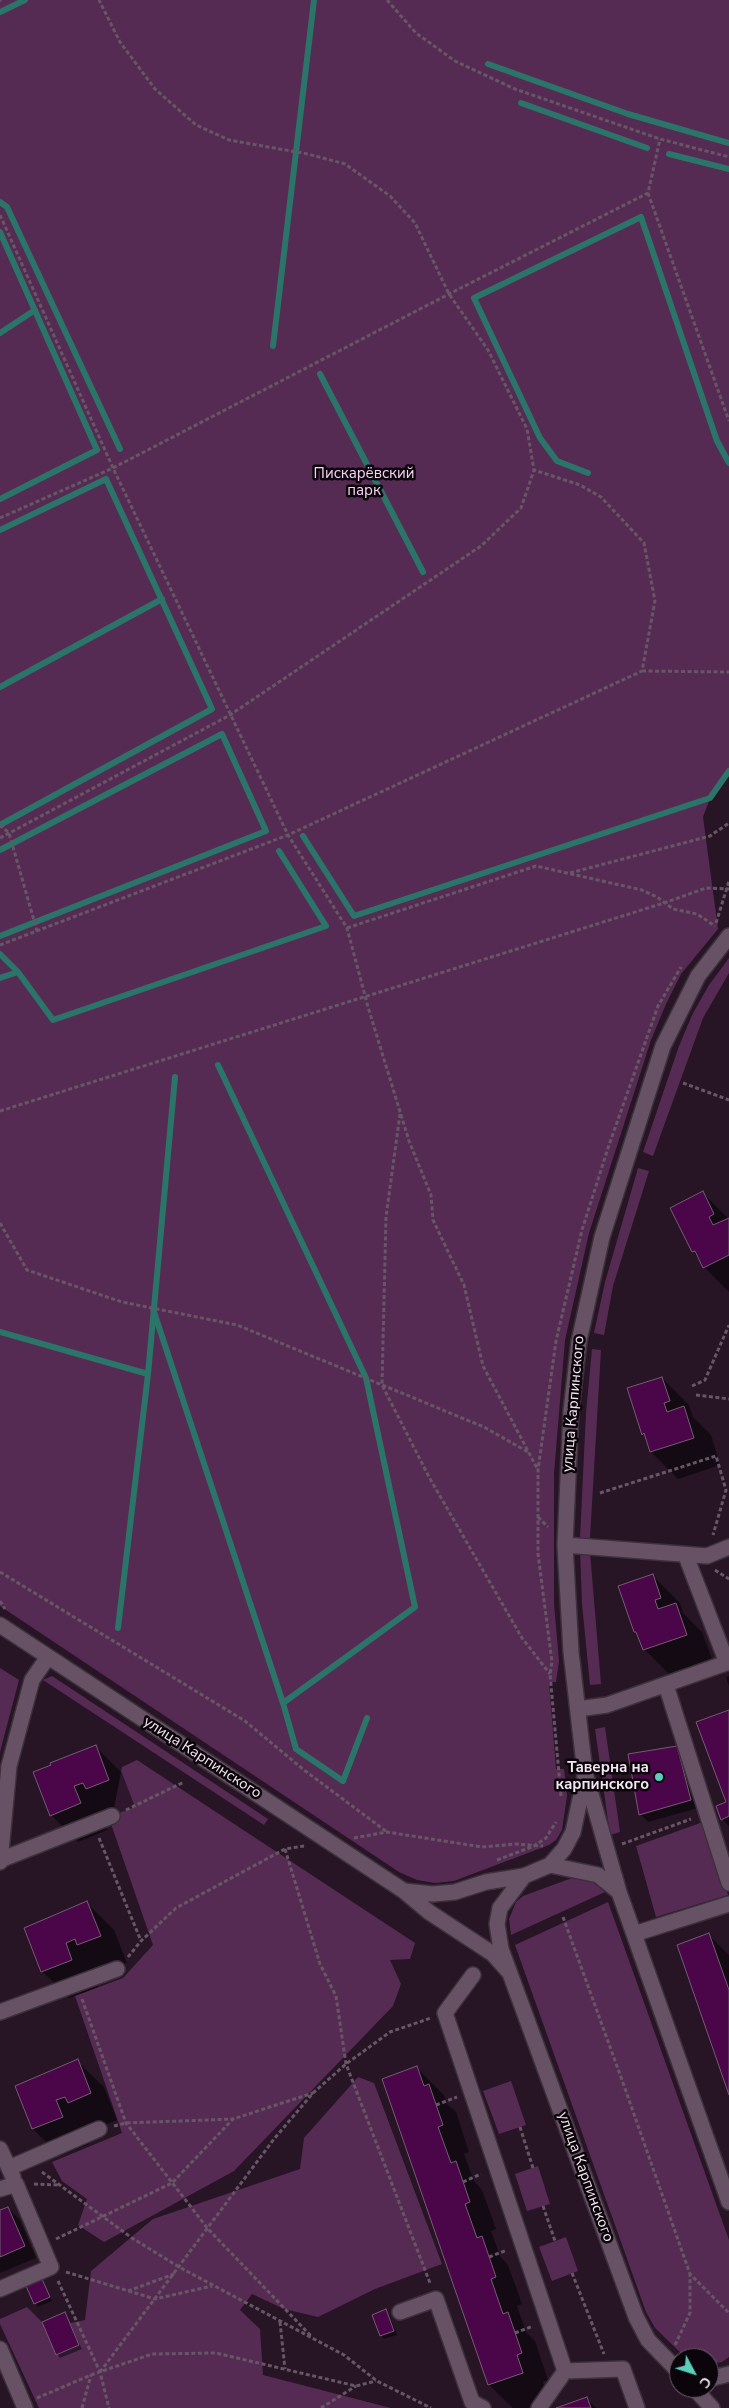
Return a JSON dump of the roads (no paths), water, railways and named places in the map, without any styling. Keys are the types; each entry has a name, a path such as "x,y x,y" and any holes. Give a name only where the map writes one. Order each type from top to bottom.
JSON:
{"street":[{"name":"улица Карпинского","path":"727,941 698,976 663,1046 616,1192 588,1293 578,1341 571,1411 565,1545 567,1604 585,1773 619,1892 729,2202"},
{"path":"565,1545 686,1556 707,1556 729,1547"},
{"path":"578,1709 607,1705 728,1663 686,1556"},
{"name":"улица Карпинского","path":"0,1625 404,1891 429,1912 493,1954 509,1972"},
{"path":"48,1656 32,1680 9,1766 0,1861 112,1816"},
{"path":"666,1684 729,1883"},
{"name":"улица Карпинского","path":"550,1865 564,1848 573,1832 585,1773"},
{"path":"524,1876 550,1865 598,1875 619,1892"},
{"name":"улица Карпинского","path":"404,1891 433,1894 455,1892 486,1882 524,1876"},
{"name":"улица Карпинского","path":"524,1876 500,1908 497,1924 499,1943 636,2317 648,2340 669,2361"},
{"path":"634,1934 729,1904"},
{"path":"0,2012 117,1969"},
{"path":"473,1975 445,2013 565,2371"},
{"path":"9,2168 99,2129"},
{"path":"0,2149 51,2267 0,2290"},
{"path":"0,2189 16,2184"},
{"path":"400,2312 436,2299 472,2402 483,2408"},
{"path":"0,2349 24,2406"},
{"path":"565,2371 623,2369 637,2408"},
{"path":"539,2408 565,2371"},
{"path":"703,2398 712,2408"}],"waterway":[{"path":"0,12 25,0"},
{"path":"273,346 314,0"},
{"path":"488,64 628,114 729,143"},
{"path":"521,103 647,148"},
{"path":"669,154 729,169"},
{"path":"0,202 7,207 120,449"},
{"path":"588,473 557,461 540,438 474,298 641,217 717,441 729,463"},
{"path":"0,232 97,450 0,499"},
{"path":"0,333 35,310"},
{"path":"320,374 423,572"},
{"path":"0,530 106,479 212,709 0,825"},
{"path":"0,687 162,599"},
{"path":"0,850 222,734 266,831 0,936"},
{"path":"303,836 354,916 710,798 729,771"},
{"path":"0,954 18,972 53,1020 326,926 279,851"},
{"path":"0,978 18,972"},
{"path":"153,1309 283,1703 415,1607 366,1378 218,1065"},
{"path":"118,1628 148,1374 175,1077"},
{"path":"0,1332 148,1374"},
{"path":"283,1703 296,1749 343,1781 367,1718"}],"place":[{"name":"Таверна на карпинского","path":"659,1777"}],"park label":[{"name":"Пискарёвский парк","path":"364,482"}]}
